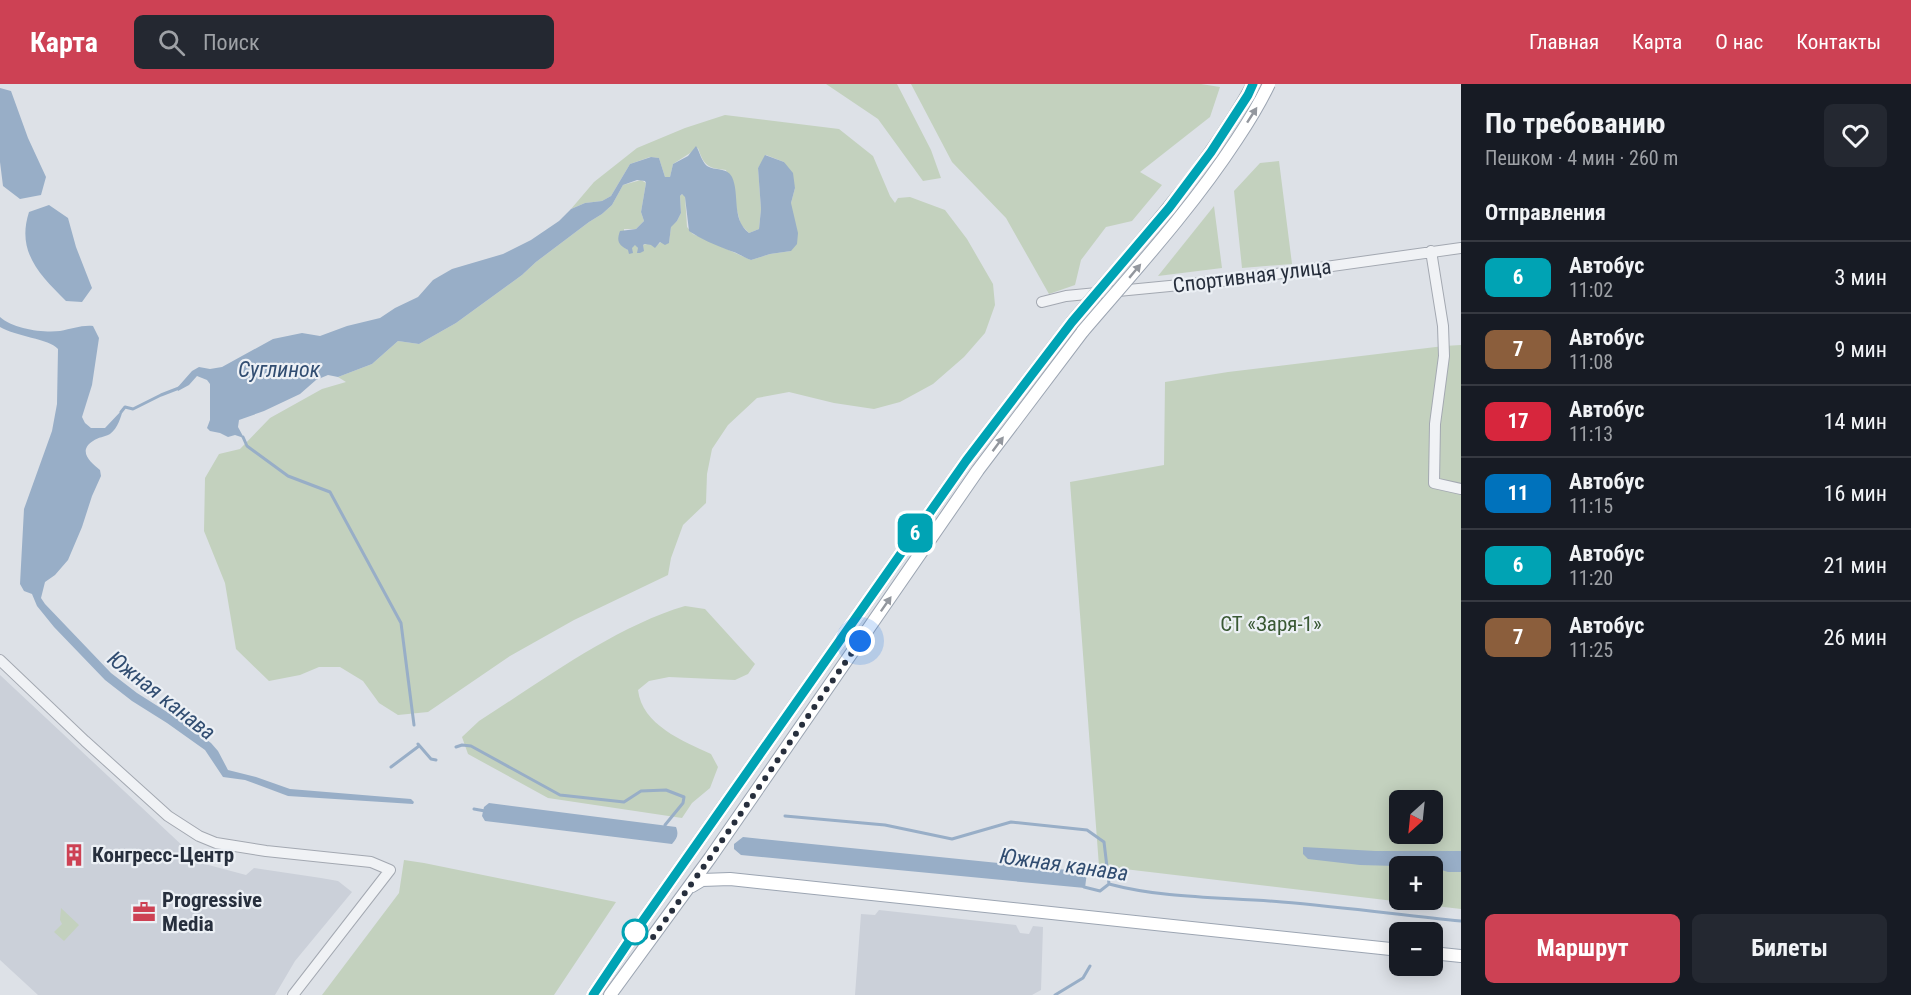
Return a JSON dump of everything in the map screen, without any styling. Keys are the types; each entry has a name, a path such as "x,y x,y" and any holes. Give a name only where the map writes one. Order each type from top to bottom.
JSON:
{"main road":[{"path":"593,995 966,461 1072,322 1169,208 1211,152 1253,84"},
{"path":"610,995 710,858 978,470 1083,331 1180,217 1223,161 1261,101 1269,84"},
{"path":"710,858 712,869 724,879"},
{"path":"689,887 702,880 724,879 1389,949"},
{"path":"1443,954 1461,956"}],"street":[{"name":"Спортивная улица","path":"1042,302 1066,296 1232,280 1461,248"},
{"path":"1431,251 1443,326 1444,356 1435,424 1434,483 1461,489"},
{"path":"0,660 168,816 199,836 216,843 266,851 371,862 390,870 294,995"}],"shaded area":[{"path":"0,675 201,863 246,875 254,868 338,881 352,892 295,961 275,995 38,995 0,960"},
{"path":"879,910 1016,925 1020,933 1029,934 1033,926 1043,927 1041,990 1032,995 855,995 861,914 875,915"}],"green space":[{"path":"826,84 897,84 931,150 941,178 923,181 878,119"},
{"path":"911,84 1201,84 1220,87 1210,117 1140,172 1162,185 1132,221 1106,227 1081,260 1075,285 1049,294 1006,218 952,162"},
{"path":"725,115 839,129 873,156 895,203 898,198 910,197 945,210 967,239 993,284 995,305 985,333 964,357 933,384 900,402 874,409 834,403 789,392 757,398 728,425 712,449 707,474 706,503 683,525 671,558 668,575 574,620 510,656 428,712 398,715 379,703 363,681 340,667 319,667 300,675 269,681 236,649 225,583 204,531 205,478 219,454 240,449 270,418 322,389 346,382 338,377 372,364 398,341 419,344 456,323 602,214 612,205 623,185 641,180 646,183 641,212 644,221 636,229 624,229 625,248 628,250 636,244 638,248 646,244 655,247 661,242 669,243 671,226 681,213 680,196 682,194 685,196 687,227 693,234 751,260 791,251 791,203 795,188 784,162 766,155 758,168 761,209 759,229 749,233 741,225 726,170 708,165 702,159 698,148 673,164 670,177 665,177 659,158 650,157 630,164 611,196 602,201 585,203 571,209 594,182 637,148 685,128"},
{"path":"1279,161 1292,264 1242,268 1234,191 1260,163"},
{"path":"1214,206 1222,268 1158,276"},
{"name":"СТ «Заря-1»","path":"1461,345 1461,909 1443,907 1443,856 1389,856 1389,900 1099,866 1070,482 1164,465 1165,382 1228,372"},
{"path":"685,606 705,609 755,664 748,674 735,680 669,677 649,681 638,690 641,702 655,722 677,737 711,754 718,767 710,788 692,803 682,818 548,798 468,754 462,737 479,721 605,641 658,615"},
{"path":"404,860 616,902 554,995 322,995 399,893"},
{"path":"61,908 79,925 64,941 54,932 62,924"}],"water":[{"path":"0,88 11,91 28,138 46,177 41,195 20,199 3,186 0,162"},
{"name":"Суглинок","path":"696,146 707,166 724,170 732,177 740,221 749,233 759,229 761,209 758,168 765,155 784,162 793,173 795,188 791,203 798,233 797,244 791,251 751,260 703,239 689,231 685,197 682,194 680,196 681,213 671,227 669,243 665,245 660,242 655,248 645,244 643,245 644,251 640,253 637,253 638,248 635,245 632,248 633,253 629,254 628,250 619,243 618,238 620,231 636,229 644,221 641,212 646,183 637,180 623,185 612,205 602,214 456,323 419,344 398,341 372,364 338,377 328,375 316,380 300,394 239,420 238,427 244,438 235,435 228,437 207,428 210,420 210,384 207,380 197,376 189,385 178,391 177,388 192,371 199,367 210,369 222,367 273,339 302,333 320,336 347,326 380,318 418,297 433,280 452,269 503,254 531,240 559,221 571,209 585,203 602,201 611,196 630,164 651,157 659,158 665,177 670,177 673,164 688,156"},
{"path":"49,205 68,218 76,247 92,288 82,302 66,301 39,272 28,251 26,226 29,212"},
{"path":"0,317 12,325 37,331 60,331 93,326 99,338 92,385 82,417 91,428 105,428 123,409 113,432 95,440 86,449 87,457 100,470 101,476 68,560 55,575 45,582 41,598 45,604 111,673 211,743 228,770 290,789 411,799 413,804 288,796 245,780 223,777 205,750 105,680 54,627 37,606 32,594 24,591 20,584 24,509 52,431 57,404 58,349 48,343 0,327"},
{"path":"489,803 676,827 677,834 672,844 485,821 482,816 484,807"},
{"path":"743,837 1087,872 1085,888 741,855 734,849 734,844"},
{"path":"1303,847 1375,851 1461,851 1461,872 1443,870 1443,856 1389,856 1389,866 1308,859 1303,854"}],"waterway":[{"path":"121,412 125,407 133,409 179,388"},
{"path":"243,437 247,446 288,476 330,492 401,623 414,725"},
{"path":"418,744 431,759 436,760"},
{"path":"391,767 419,746"},
{"path":"456,747 471,746 560,795 624,802 641,791 666,790 684,797 683,803 665,825 665,829"},
{"name":"Южная канава","path":"474,809 485,811"},
{"path":"785,816 885,825 952,839 1011,822 1087,830 1104,842 1109,884"},
{"name":"Южная канава","path":"1084,887 1100,891 1109,884 1173,895 1260,900 1461,921"},
{"path":"1055,995 1083,978 1090,966"}],"bus line":[{"name":"6","path":"593,995 966,461 1072,322 1169,208 1211,152 1253,84"}],"place":[{"name":"Конгресс-Центр","path":"74,855"},
{"name":"Progressive Media","path":"144,912"}],"route":[{"path":"635,932 651,940 860,641"}]}
